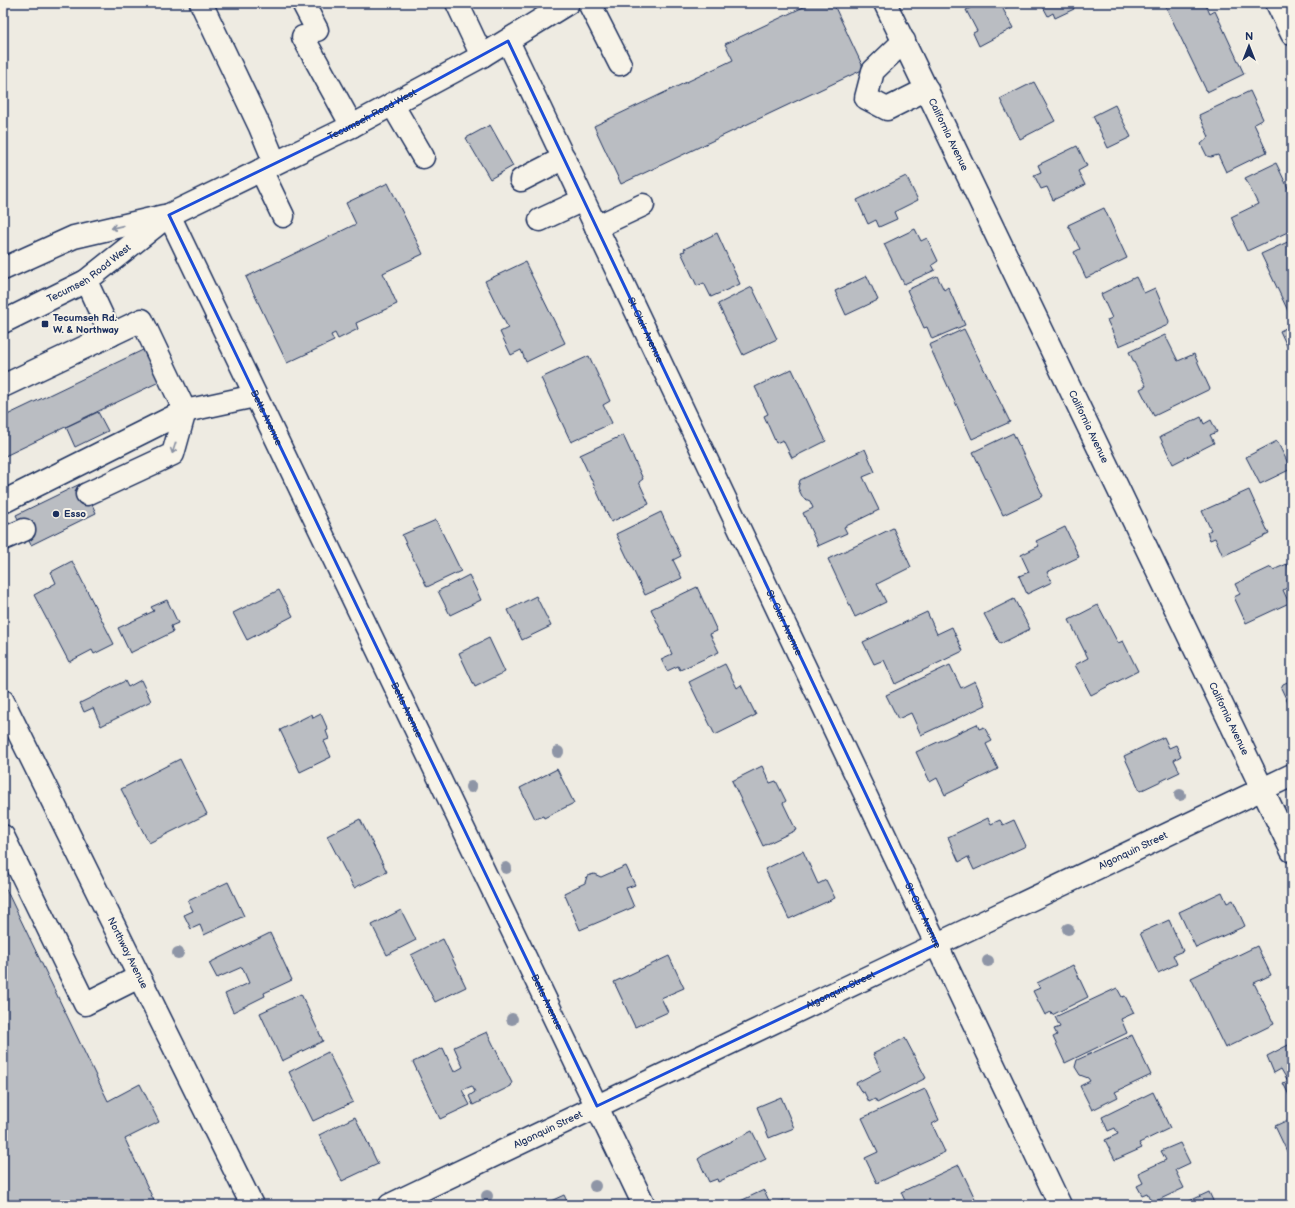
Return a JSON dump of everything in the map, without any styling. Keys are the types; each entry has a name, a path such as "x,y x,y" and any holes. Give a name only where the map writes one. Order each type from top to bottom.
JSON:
{"street":[{"path":"201,3 260,127 268,166 283,216"},
{"path":"304,3 310,34 352,126"},
{"path":"457,3 482,56"},
{"name":"Tecumseh Road West","path":"3,322 86,281 169,215 352,126 482,56 568,3"},
{"path":"589,3 620,64"},
{"name":"California Avenue","path":"885,3 1292,851"},
{"path":"1277,3 1292,34"},
{"name":"St. Clair Avenue","path":"508,41 1060,1205"},
{"path":"904,42 873,71 866,98 887,109 927,89"},
{"path":"392,104 424,157"},
{"path":"521,180 564,158"},
{"path":"540,220 583,200"},
{"path":"596,227 643,205"},
{"name":"Tecumseh Road West","path":"3,269 74,237 169,215"},
{"name":"Betts Avenue","path":"169,215 644,1205"},
{"path":"86,281 111,335"},
{"path":"3,386 142,320 185,411 173,454 87,494"},
{"path":"3,502 185,411 255,396"},
{"path":"3,539 24,530"},
{"name":"Northway Avenue","path":"3,700 252,1205"},
{"name":"Algonquin Street","path":"390,1205 1292,775"},
{"path":"3,836 85,1004 139,977"}],"highlighted area":[{"path":"508,41 937,944 597,1106 169,215 352,126"}],"building":[{"path":"812,3 833,3 864,69 621,184 594,126 733,60 725,44"},
{"path":"980,3 1008,3 1009,6 1003,9 1013,28 979,46 973,33 977,31 966,10"},
{"path":"1041,3 1073,3 1074,9 1055,18 1053,13 1048,16"},
{"path":"1164,3 1205,3 1210,14 1215,11 1244,74 1207,92"},
{"path":"1034,82 1055,121 1020,139 1000,99"},
{"path":"1250,91 1263,119 1254,124 1267,152 1226,172 1218,155 1211,157 1207,156 1201,144 1209,137 1199,115"},
{"path":"1115,105 1131,137 1108,148 1093,116"},
{"path":"490,125 513,166 490,179 466,138"},
{"path":"1077,146 1087,166 1078,171 1085,185 1053,200 1047,187 1041,189 1034,175 1041,172 1038,165"},
{"path":"1276,163 1289,190 1292,188 1292,230 1247,251 1231,217 1258,204 1245,178"},
{"path":"906,176 918,200 894,212 897,219 879,227 876,220 868,224 857,200"},
{"path":"388,183 423,254 383,273 397,304 356,323 358,329 338,339 335,333 331,335 334,341 287,363 246,277 356,224 346,203"},
{"path":"1104,208 1127,258 1086,278 1074,252 1080,249 1068,225"},
{"path":"915,229 921,241 927,238 938,261 932,265 935,270 904,284 884,244"},
{"path":"717,233 740,284 711,297 704,283 697,286 681,252 685,251 684,249"},
{"path":"1292,240 1292,311 1289,313 1261,254"},
{"path":"525,262 565,343 526,362 521,350 511,355 500,332 508,328 485,281"},
{"path":"867,276 878,300 846,315 835,291"},
{"path":"937,276 944,290 948,287 965,325 932,339 927,327 924,328 907,290"},
{"path":"1136,277 1144,293 1155,288 1169,321 1168,325 1119,346 1107,320 1112,318 1101,294"},
{"path":"752,287 777,339 743,355 718,304"},
{"path":"1292,325 1292,357 1280,331"},
{"path":"964,329 1010,422 972,439 929,345"},
{"path":"1165,335 1178,361 1194,354 1210,389 1154,416 1140,389 1146,386 1129,352"},
{"path":"145,349 161,381 3,457 3,417"},
{"path":"589,356 610,401 603,405 612,423 571,442 541,378"},
{"path":"792,369 826,441 792,458 783,440 776,443 764,416 768,414 755,387"},
{"path":"98,412 108,431 75,447 66,427"},
{"path":"1201,417 1204,424 1211,420 1217,432 1210,435 1214,443 1173,464 1160,437"},
{"path":"1013,433 1043,496 1003,515 973,452"},
{"path":"623,435 643,479 639,482 649,504 611,522 580,455"},
{"path":"1277,441 1291,469 1260,484 1246,457"},
{"path":"865,449 875,472 863,477 879,510 844,527 847,533 818,546 803,513 813,508 810,501 803,498 798,488 800,480"},
{"name":"Esso","path":"82,483 96,513 31,545 16,515"},
{"path":"1249,490 1269,534 1223,556 1215,538 1210,540 1207,532 1211,530 1202,511"},
{"path":"661,512 681,556 673,560 682,578 645,595 616,534"},
{"path":"436,520 461,571 427,587 402,535"},
{"path":"1065,527 1079,557 1047,572 1052,582 1027,594 1019,576 1029,572 1021,555 1039,546 1036,541"},
{"path":"893,528 911,567 877,584 886,602 855,617 828,559"},
{"path":"72,561 114,644 94,654 92,650 69,662 34,595 56,583 51,572"},
{"path":"1287,564 1292,574 1292,580 1287,582 1289,587 1283,590 1289,603 1246,623 1234,597 1240,594 1235,584 1271,567 1273,570"},
{"path":"469,575 481,600 450,615 438,591"},
{"path":"697,587 717,631 710,634 719,652 680,670 678,666 667,671 661,659 672,654 651,609"},
{"path":"279,590 293,616 247,640 233,613"},
{"path":"536,596 551,626 522,640 508,610"},
{"path":"1014,599 1030,629 1000,644 984,614"},
{"path":"167,600 178,623 171,626 173,632 130,653 118,628 154,611 151,607"},
{"path":"1098,605 1118,643 1123,641 1138,671 1091,695 1075,665 1088,658 1069,620"},
{"path":"927,612 937,634 952,627 963,651 895,684 884,660 874,664 863,642"},
{"path":"489,638 505,672 475,687 459,653"},
{"path":"725,664 737,688 741,685 756,715 715,735 689,682"},
{"path":"950,665 961,688 975,681 986,705 921,735 911,713 898,719 886,695"},
{"path":"141,680 151,701 101,726 93,708 84,712 80,703 125,681 128,687"},
{"path":"1292,680 1292,704 1289,705 1281,688 1283,684"},
{"path":"312,714 313,718 321,714 328,730 326,731 329,739 324,741 331,757 300,772 280,730"},
{"path":"977,724 979,729 984,727 992,741 986,744 998,769 945,795 937,778 930,782 916,752"},
{"path":"1164,737 1169,748 1176,745 1181,756 1174,760 1180,772 1140,791 1124,756"},
{"path":"180,759 207,814 149,843 121,789"},
{"path":"762,766 770,783 776,781 786,801 783,803 796,830 763,846 732,781"},
{"path":"557,769 574,803 544,818 543,816 535,819 520,788"},
{"path":"988,818 991,824 1000,820 1003,825 1014,820 1026,846 974,870 968,857 959,862 948,837"},
{"path":"360,819 387,872 354,888 327,836"},
{"path":"803,851 818,884 826,880 835,898 789,919 765,869"},
{"path":"626,866 635,885 626,888 634,907 580,930 564,893 585,883 587,876 594,874 601,877"},
{"path":"228,882 244,916 204,935 200,925 191,929 184,915 193,911 188,901"},
{"path":"3,883 108,1101 140,1084 159,1122 125,1139 156,1205 3,1205"},
{"path":"1222,892 1227,903 1233,900 1245,926 1196,948 1179,912"},
{"path":"401,910 416,940 387,955 372,925"},
{"path":"1169,920 1183,951 1173,955 1177,964 1158,973 1140,933"},
{"path":"270,933 292,980 264,993 265,996 233,1012 225,994 249,983 242,967 217,978 209,963"},
{"path":"443,939 466,987 435,1002 411,955"},
{"path":"1257,946 1271,975 1254,983 1274,1024 1225,1048 1191,978"},
{"path":"669,956 684,988 661,998 668,1012 635,1027 614,982"},
{"path":"1073,965 1088,997 1052,1015 1051,1012 1045,1015 1033,991 1040,988 1037,983"},
{"path":"1117,988 1122,997 1125,996 1134,1013 1121,1019 1127,1033 1065,1063 1053,1037 1057,1035 1054,1029 1060,1027 1055,1017"},
{"path":"301,994 323,1041 282,1061 260,1013"},
{"path":"487,1032 512,1083 511,1086 473,1105 469,1096 475,1092 472,1086 462,1090 470,1105 440,1119 413,1062 443,1048 454,1072 463,1067 454,1047"},
{"path":"1132,1035 1151,1075 1115,1092 1118,1097 1092,1110 1080,1086 1090,1081 1088,1078 1080,1075 1075,1067 1077,1060"},
{"path":"905,1038 926,1078 877,1103 875,1099 869,1102 864,1092 862,1093 856,1083 881,1070 873,1054"},
{"path":"1292,1043 1292,1101 1283,1083 1288,1081 1281,1069 1274,1073 1267,1056"},
{"path":"328,1052 353,1102 313,1121 289,1072"},
{"path":"925,1089 939,1120 932,1124 945,1152 877,1183 865,1158 878,1152 862,1118"},
{"path":"1153,1092 1170,1128 1139,1143 1142,1148 1115,1160 1105,1140 1118,1134 1115,1128 1108,1131 1102,1117"},
{"path":"781,1097 794,1128 769,1138 757,1107"},
{"path":"355,1117 378,1164 342,1181 319,1135"},
{"path":"1292,1118 1292,1162 1275,1126"},
{"path":"752,1131 766,1159 718,1182 717,1179 709,1182 698,1159 705,1154"},
{"path":"1180,1143 1190,1163 1175,1170 1184,1188 1152,1203 1147,1193 1142,1195 1137,1186 1143,1183 1138,1173 1166,1160 1161,1151"},
{"path":"959,1165 978,1205 907,1205 901,1192"},
{"path":"764,1190 771,1205 734,1204"},
{"path":"1209,1192 1215,1205 1181,1205"},
{"path":"564,1195 569,1205 542,1205"},
{"path":"783,1200 786,1205 773,1205"}],"place":[{"name":"Tecumseh Rd. W. & Northway","path":"45,324"},
{"name":"Esso","path":"56,514"}]}
